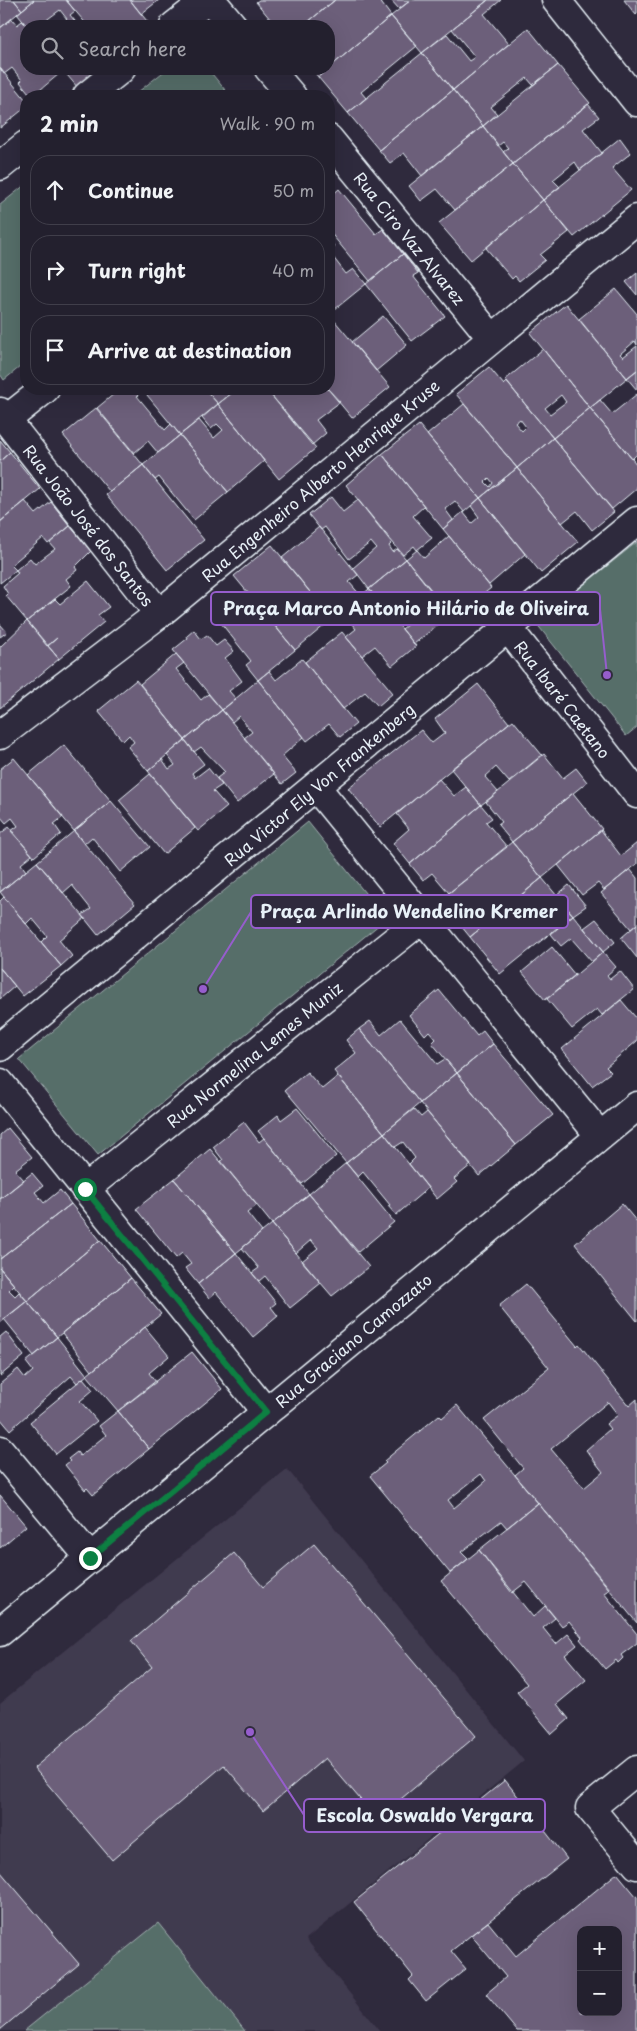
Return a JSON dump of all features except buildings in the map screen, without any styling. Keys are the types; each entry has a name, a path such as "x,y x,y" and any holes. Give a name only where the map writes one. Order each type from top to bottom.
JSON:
{"street":[{"path":"182,20 207,0"},
{"path":"211,0 228,20"},
{"path":"556,0 637,102"},
{"path":"95,90 113,75"},
{"path":"274,75 287,90"},
{"path":"0,166 20,150"},
{"name":"Rua Ciro Vaz Alvarez","path":"335,155 492,337"},
{"name":"Rua Engenheiro Alberto Henrique Kruse","path":"0,735 159,614 637,219"},
{"path":"3,416 36,395"},
{"name":"Rua João José dos Santos","path":"3,416 159,614"},
{"name":"Rua Victor Ely Von Frankenberg","path":"0,1047 637,521"},
{"name":"Rua Ibaré Caetano","path":"508,628 628,765 637,794"},
{"path":"316,787 600,1136"},
{"name":"Rua Normelina Lemes Muniz","path":"85,1189 423,918"},
{"path":"0,1083 266,1412"},
{"name":"Rua Graciano Camozzato","path":"0,1632 637,1106"},
{"path":"0,1450 90,1558"},
{"path":"637,1770 590,1808 637,1865"}],"shaded area":[{"path":"287,1469 524,1761 306,1939 380,2031 0,2031 0,1703"}],"green space":[{"path":"159,75 213,75 225,90 141,90"},
{"path":"20,189 20,367 4,380 0,374 0,205"},
{"path":"637,542 637,727 626,736 536,623"},
{"path":"308,822 386,919 98,1155 19,1059"},
{"path":"158,1923 245,2031 24,2031"}],"place":[{"name":"Praça Marco Antonio Hilário de Oliveira","path":"607,675"},
{"name":"Praça Arlindo Wendelino Kremer","path":"203,989"},
{"name":"Escola Oswaldo Vergara","path":"250,1732"}],"route":[{"path":"85,1189 266,1412 90,1558"}]}
